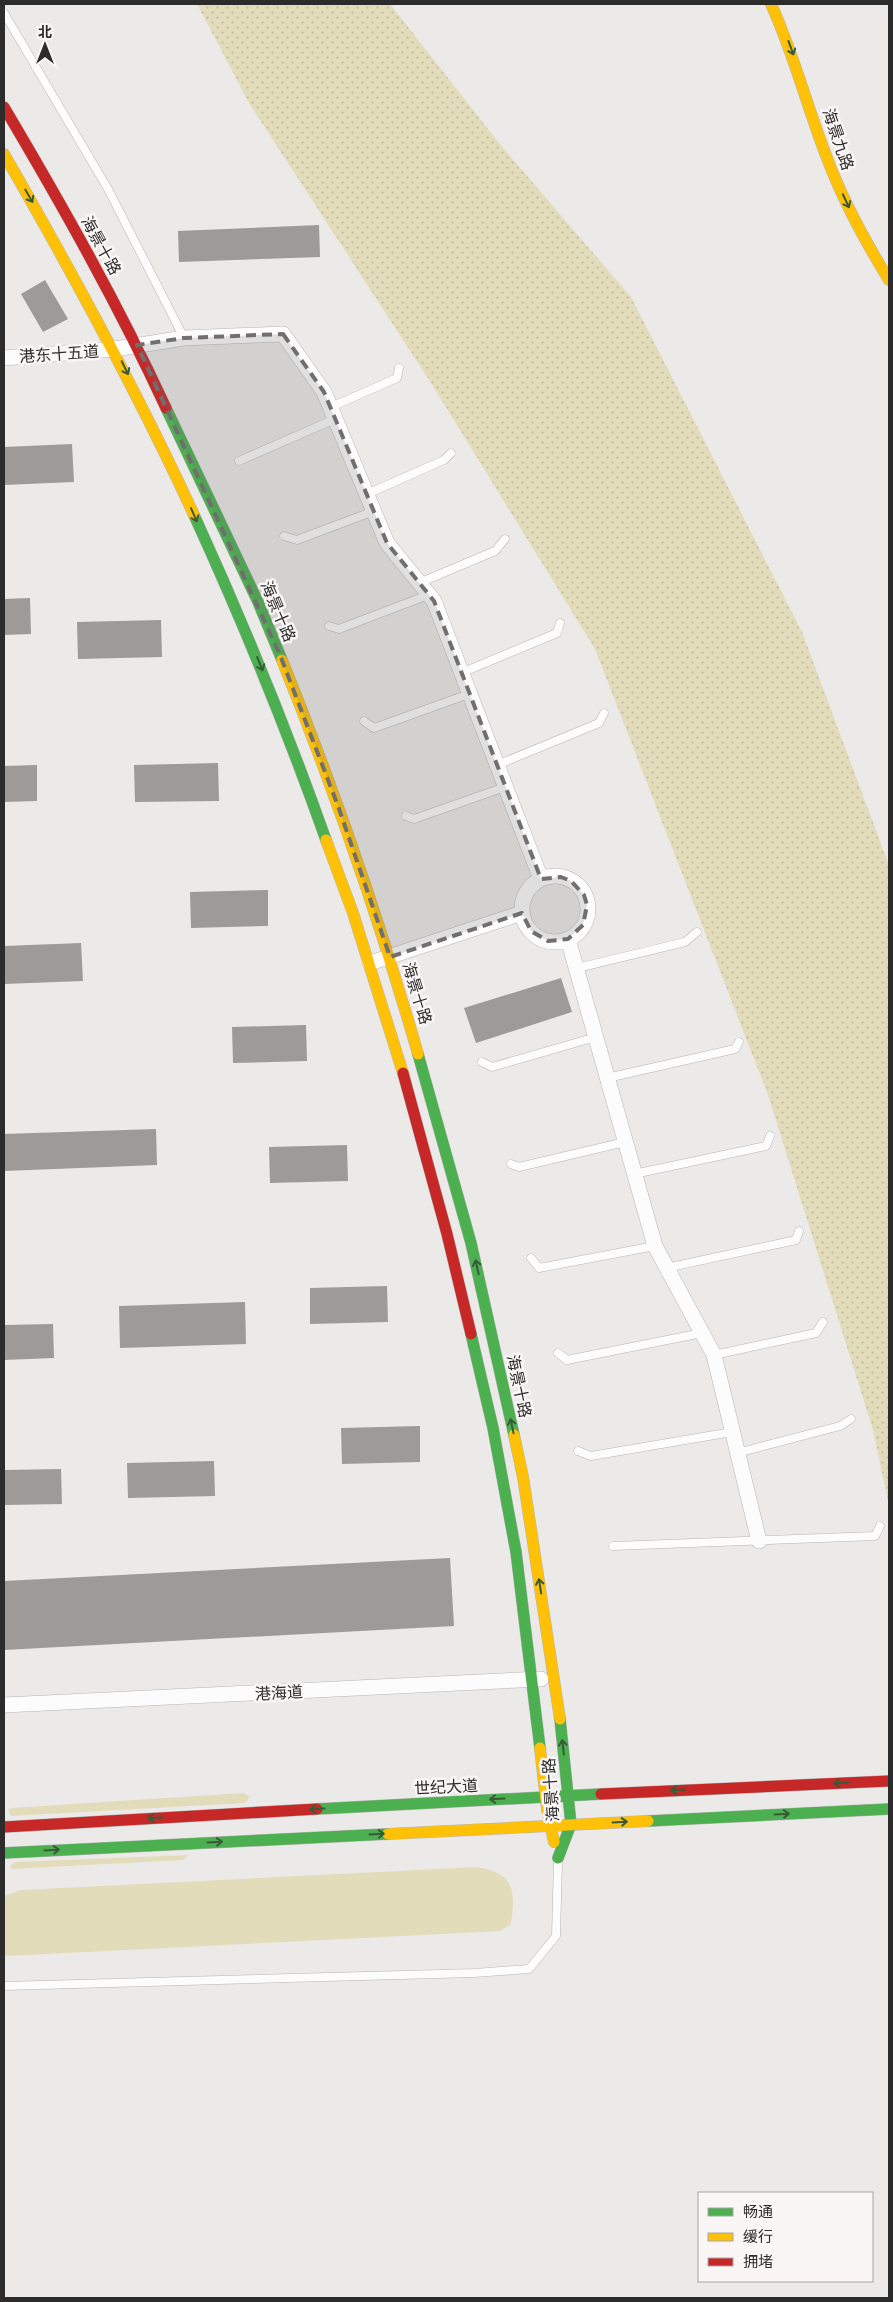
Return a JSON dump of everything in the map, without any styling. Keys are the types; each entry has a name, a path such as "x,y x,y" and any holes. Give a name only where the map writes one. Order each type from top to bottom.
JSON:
{"street":[{"name":"海景九路","path":"771,4 790,45 837,181 858,226 889,280"},
{"name":"海景九路","path":"782,4 798,38 842,165 864,215 889,262"},
{"name":"海景十路","path":"4,107 68,216 137,345 238,557 276,646 338,806 390,957 471,1243 523,1477 555,1678 569,1795 571,1824 558,1858"},
{"name":"海景十路","path":"4,154 115,349 191,507 253,647 306,781 370,963 416,1115 471,1333 512,1532 526,1619 546,1797 558,1858"},
{"name":"港东十五道","path":"4,358 115,349 184,338 283,334 324,392 333,413"},
{"path":"333,413 387,543 434,601 541,879"},
{"path":"551,877 566,879 579,887 584,895 587,916 583,925 568,939 548,941 539,938 530,932 525,923 522,903 526,893 541,879 551,877"},
{"path":"370,963 522,913"},
{"path":"568,939 654,1246 714,1355 759,1541"},
{"name":"港海道","path":"4,1704 555,1678"},
{"name":"世纪大道","path":"4,1827 569,1795 889,1781"},
{"path":"4,1853 889,1809"}],"lane":[{"path":"4,12 108,189 184,338"},
{"path":"239,461 397,378 399,368"},
{"path":"367,494 444,460 451,453"},
{"path":"284,536 297,540 374,511"},
{"path":"419,583 495,551 506,540"},
{"path":"329,626 339,630 428,595"},
{"path":"461,672 557,633 560,623"},
{"path":"364,721 374,728 469,694"},
{"path":"497,765 599,723 604,713"},
{"path":"406,816 414,818 505,787"},
{"path":"577,968 685,942 697,932"},
{"path":"482,1062 492,1068 596,1037"},
{"path":"608,1078 735,1049 739,1042"},
{"path":"634,1174 766,1146 770,1136"},
{"path":"510,1164 519,1167 625,1142"},
{"path":"666,1268 796,1240 799,1231"},
{"path":"531,1258 539,1268 654,1246"},
{"path":"714,1355 816,1333 823,1322"},
{"path":"558,1353 567,1360 702,1333"},
{"path":"737,1453 840,1426 851,1419"},
{"path":"578,1451 591,1456 732,1432"},
{"path":"613,1546 875,1536 880,1526"},
{"path":"4,1986 474,1973 529,1969 556,1936 558,1858"}],"highlighted area":[{"path":"283,334 324,392 387,543 434,601 541,879 561,877 571,881 584,895 587,905 583,925 568,939 559,942 548,941 531,931 522,913 390,957 338,806 280,655 137,345 184,338"}],"shaded area":[{"path":"197,4 390,4 503,148 631,297 802,632 889,865 889,1506 873,1430 768,1095 595,649 431,383 249,103"},
{"path":"244,1793 250,1797 245,1803 11,1816 8,1810 11,1808"},
{"path":"188,1855 183,1860 11,1869 11,1865 16,1862"},
{"path":"477,1867 499,1874 510,1885 513,1902 511,1924 500,1931 8,1956 4,1954 4,1896 21,1890"}],"building":[{"path":"319,225 320,257 179,262 178,231"},
{"path":"45,280 68,319 43,332 21,294"},
{"path":"72,444 74,482 4,485 4,447"},
{"path":"30,598 31,634 4,635 4,599"},
{"path":"161,620 162,657 78,659 77,622"},
{"path":"218,763 219,801 135,802 134,765"},
{"path":"37,765 37,801 4,802 4,766"},
{"path":"268,890 268,926 191,928 190,892"},
{"path":"81,943 83,981 4,984 4,946"},
{"path":"561,978 572,1012 476,1043 464,1008"},
{"path":"306,1025 307,1061 233,1063 232,1027"},
{"path":"156,1129 157,1165 4,1171 4,1134"},
{"path":"347,1145 348,1181 270,1183 269,1147"},
{"path":"387,1286 388,1322 310,1324 310,1288"},
{"path":"245,1302 246,1344 120,1348 119,1306"},
{"path":"53,1324 54,1358 4,1360 4,1325"},
{"path":"420,1426 420,1462 342,1464 341,1428"},
{"path":"214,1461 215,1496 128,1498 127,1463"},
{"path":"61,1469 62,1504 4,1505 4,1470"},
{"path":"450,1558 454,1626 4,1650 4,1581"}],"traffic: fast":[{"path":"166,408 258,602 282,660"},
{"path":"194,515 264,676 326,840"},
{"path":"418,1054 471,1243 514,1435"},
{"path":"471,1334 493,1428 516,1552 540,1748"},
{"path":"558,1858 571,1824 560,1719"},
{"path":"317,1809 601,1794"},
{"path":"648,1821 889,1809"},
{"path":"4,1853 388,1834"}],"traffic: slow":[{"path":"771,4 787,42 833,174 855,221 889,280"},
{"path":"4,154 103,332 150,423 194,515"},
{"path":"282,660 320,757 355,856 388,954 418,1054"},
{"path":"326,840 353,913 403,1073"},
{"path":"514,1435 523,1477 560,1719"},
{"path":"540,1748 547,1809 554,1842"},
{"path":"388,1834 648,1821"}],"traffic: jam":[{"path":"4,107 89,255 129,331 166,408"},
{"path":"403,1073 447,1234 471,1334"},
{"path":"601,1794 889,1781"},
{"path":"4,1827 317,1809"}]}
